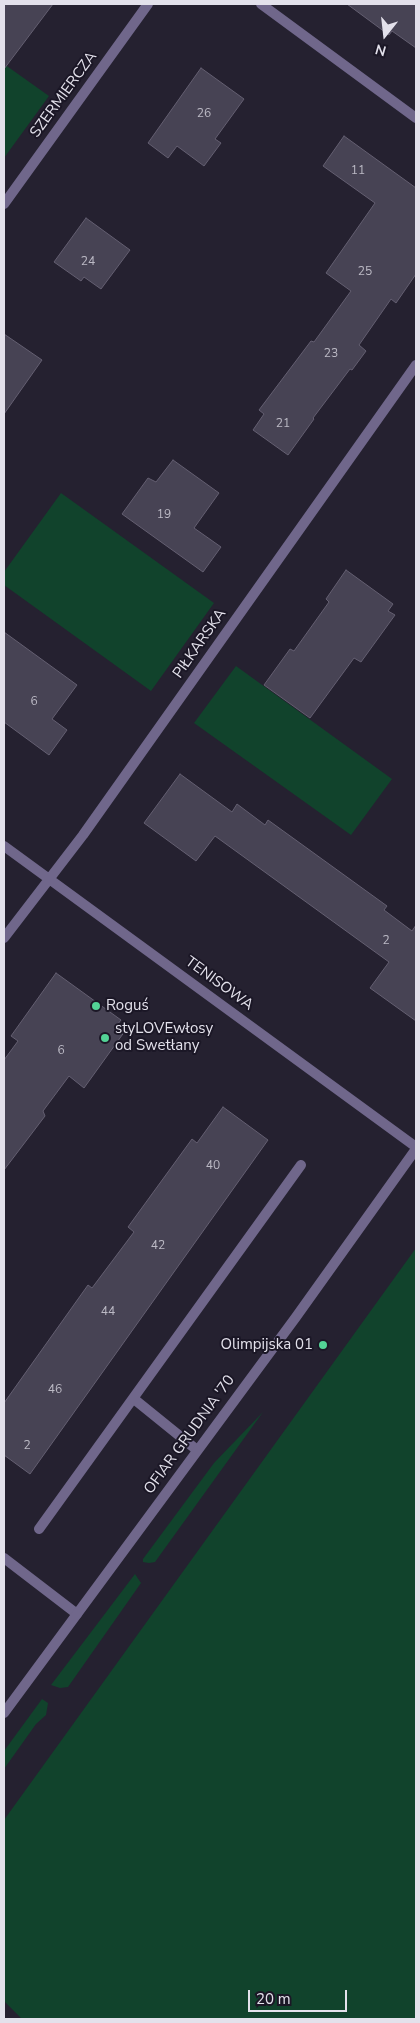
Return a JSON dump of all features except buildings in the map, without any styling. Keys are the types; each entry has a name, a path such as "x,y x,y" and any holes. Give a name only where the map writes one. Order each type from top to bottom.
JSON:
{"street":[{"name":"SZERMIERCZA","path":"4,204 148,4"},
{"path":"261,4 416,118"},
{"name":"PIŁKARSKA","path":"4,938 83,835 416,364"},
{"name":"TENISOWA","path":"4,846 416,1148"},
{"name":"OFIAR GRUDNIA '70","path":"4,1713 416,1148"},
{"path":"39,1529 301,1165"},
{"path":"134,1399 197,1450"},
{"path":"4,1558 77,1614"}],"green space":[{"path":"4,64 49,96 4,158"},
{"path":"61,493 214,603 151,691 4,585 4,572"},
{"path":"236,666 392,779 351,835 194,723"},
{"path":"416,1248 416,2019 22,2019 4,2001 4,1820"},
{"path":"263,1412 155,1562 143,1562 143,1559 214,1463"},
{"path":"135,1574 141,1583 68,1687 60,1688 51,1685"},
{"path":"42,1699 48,1703 46,1715 36,1724 4,1769 4,1751"}],"place":[{"name":"Roguś","path":"96,1006"},
{"name":"styLOVEwłosy od Swetłany","path":"105,1038"},
{"name":"Olimpijska 01","path":"323,1345"}]}
